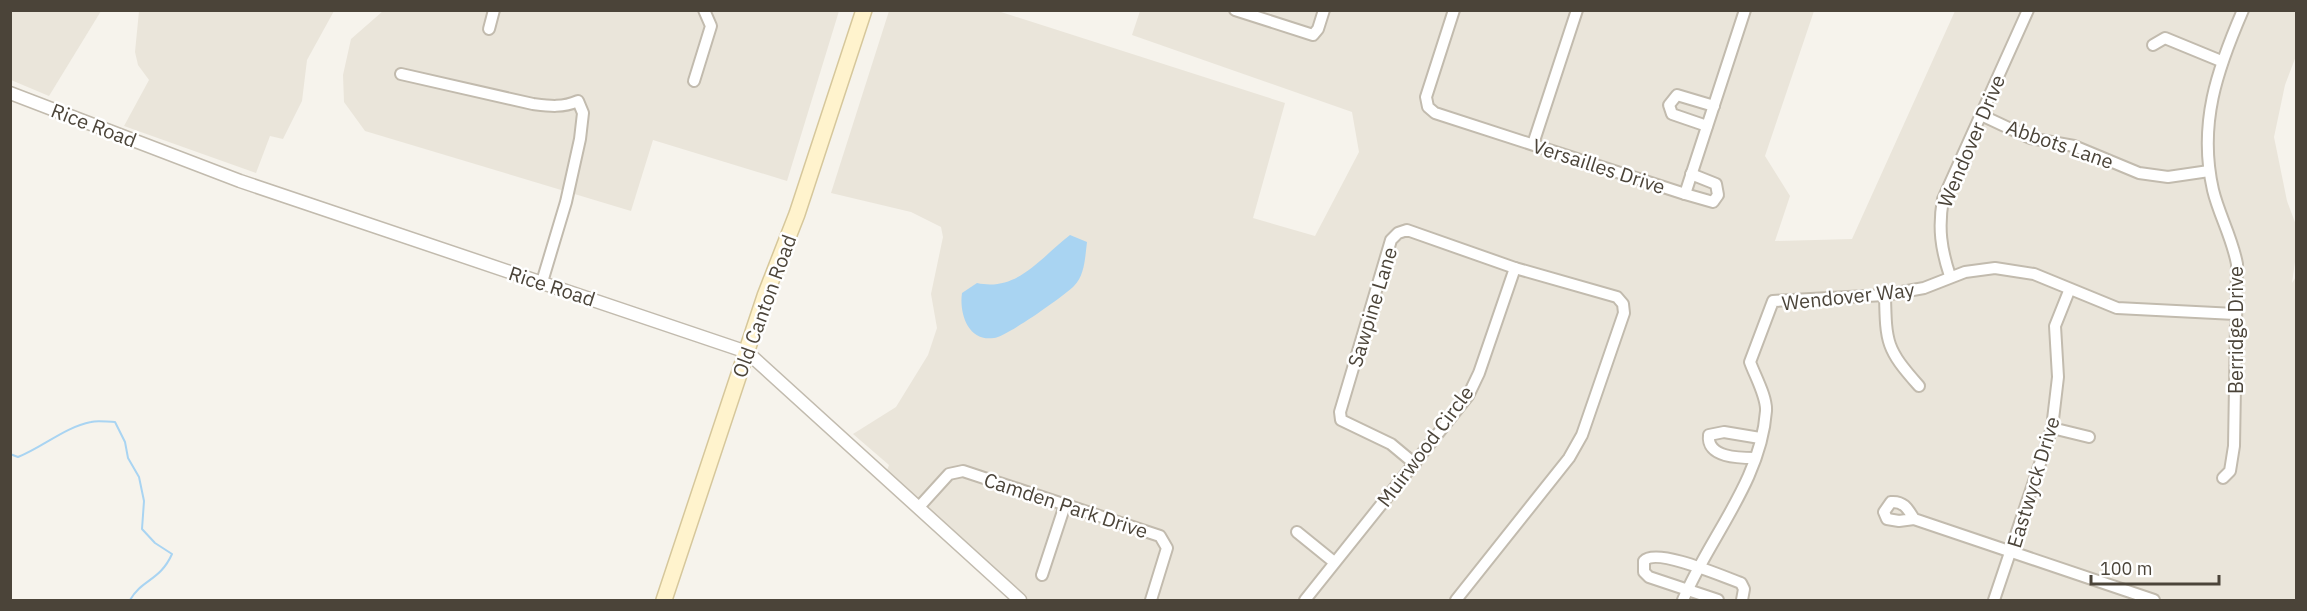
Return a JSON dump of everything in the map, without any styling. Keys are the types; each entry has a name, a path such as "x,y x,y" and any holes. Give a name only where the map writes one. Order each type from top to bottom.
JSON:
{"main road":[{"name":"Old Canton Road","path":"664,600 765,296 808,183 864,10"}],"street":[{"path":"489,29 494,10"},
{"path":"694,81 711,26 704,10"},
{"path":"1235,10 1313,35 1318,29 1324,10"},
{"name":"Versailles Drive","path":"1454,10 1426,97 1428,107 1435,113 1685,194 1745,10"},
{"path":"1533,144 1577,10"},
{"name":"Wendover Drive","path":"1950,276 1940,246 1939,221 1942,199 2028,10"},
{"name":"Berridge Drive","path":"2223,478 2230,471 2234,446 2237,264 2232,238 2214,193 2209,171 2206,133 2208,112 2221,61 2243,10"},
{"path":"2153,45 2165,38 2221,61"},
{"path":"401,74 532,104 555,107 578,101 583,113 580,139 566,202 542,282"},
{"name":"Rice Road","path":"10,93 240,181 747,352 1020,600"},
{"path":"1707,126 1672,114 1669,105 1673,97 1683,96 1713,106"},
{"name":"Abbots Lane","path":"1981,115 2030,138 2074,146 2139,173 2168,177 2209,171"},
{"path":"1685,194 1708,202 1713,202 1718,195 1716,184 1691,174"},
{"name":"Sawpine Lane","path":"1415,464 1373,433 1350,426 1341,420 1340,412 1391,240 1398,233 1407,230 1515,268"},
{"path":"1456,600 1569,458 1581,435 1624,313 1623,304 1617,297 1515,268"},
{"name":"Muirwood Circle","path":"1305,600 1468,396 1479,374 1515,268"},
{"name":"Wendover Way","path":"1683,600 1744,486 1755,458 1767,409 1750,362 1773,301 1885,295 1924,288 1950,276 1995,268 2034,274 2069,291 2117,308 2235,314"},
{"name":"Eastwyck Drive","path":"1994,600 2052,428 2058,377 2055,326 2069,291"},
{"path":"1885,295 1886,335 1895,360 1919,386"},
{"path":"2052,428 2089,437"},
{"path":"1755,458 1740,458 1716,451 1708,439 1709,435 1724,432 1760,438"},
{"name":"Camden Park Drive","path":"919,507 949,474 963,471 1160,536 1167,549 1151,600"},
{"path":"1042,574 1065,505"},
{"path":"1914,519 2154,600"},
{"path":"1297,532 1334,562"},
{"path":"1718,600 1649,577 1644,572 1644,561 1656,556 1741,583 1744,589 1742,600"}],"shaded area":[{"path":"10,11 101,11 49,96 11,80"},
{"path":"139,11 334,11 307,60 302,101 283,139 270,136 256,173 124,126 149,80 138,65 135,52"},
{"path":"383,11 839,11 787,181 653,140 631,211 365,131 344,102 343,75 351,39"},
{"path":"889,11 998,11 1285,103 1253,218 1315,236 1359,152 1352,112 1132,35 1140,11 1814,11 1765,156 1790,196 1775,241 1852,239 1955,11 2296,11 2296,56 2285,85 2274,137 2287,201 2296,225 2296,255 2292,283 2296,277 2296,600 1021,600 885,476 889,465 853,434 896,407 928,355 937,328 931,294 943,237 941,227 911,212 831,193"}],"water":[{"path":"1070,235 1087,242 1082,271 1074,286 1035,315 1000,336 985,338 972,331 964,317 962,293 977,283 992,284 1017,278"}],"waterway":[{"path":"10,454 18,457 81,425 97,421 115,422 125,442 128,458 139,477 144,501 142,529 155,543 172,554 162,570 140,588 130,600"}]}
